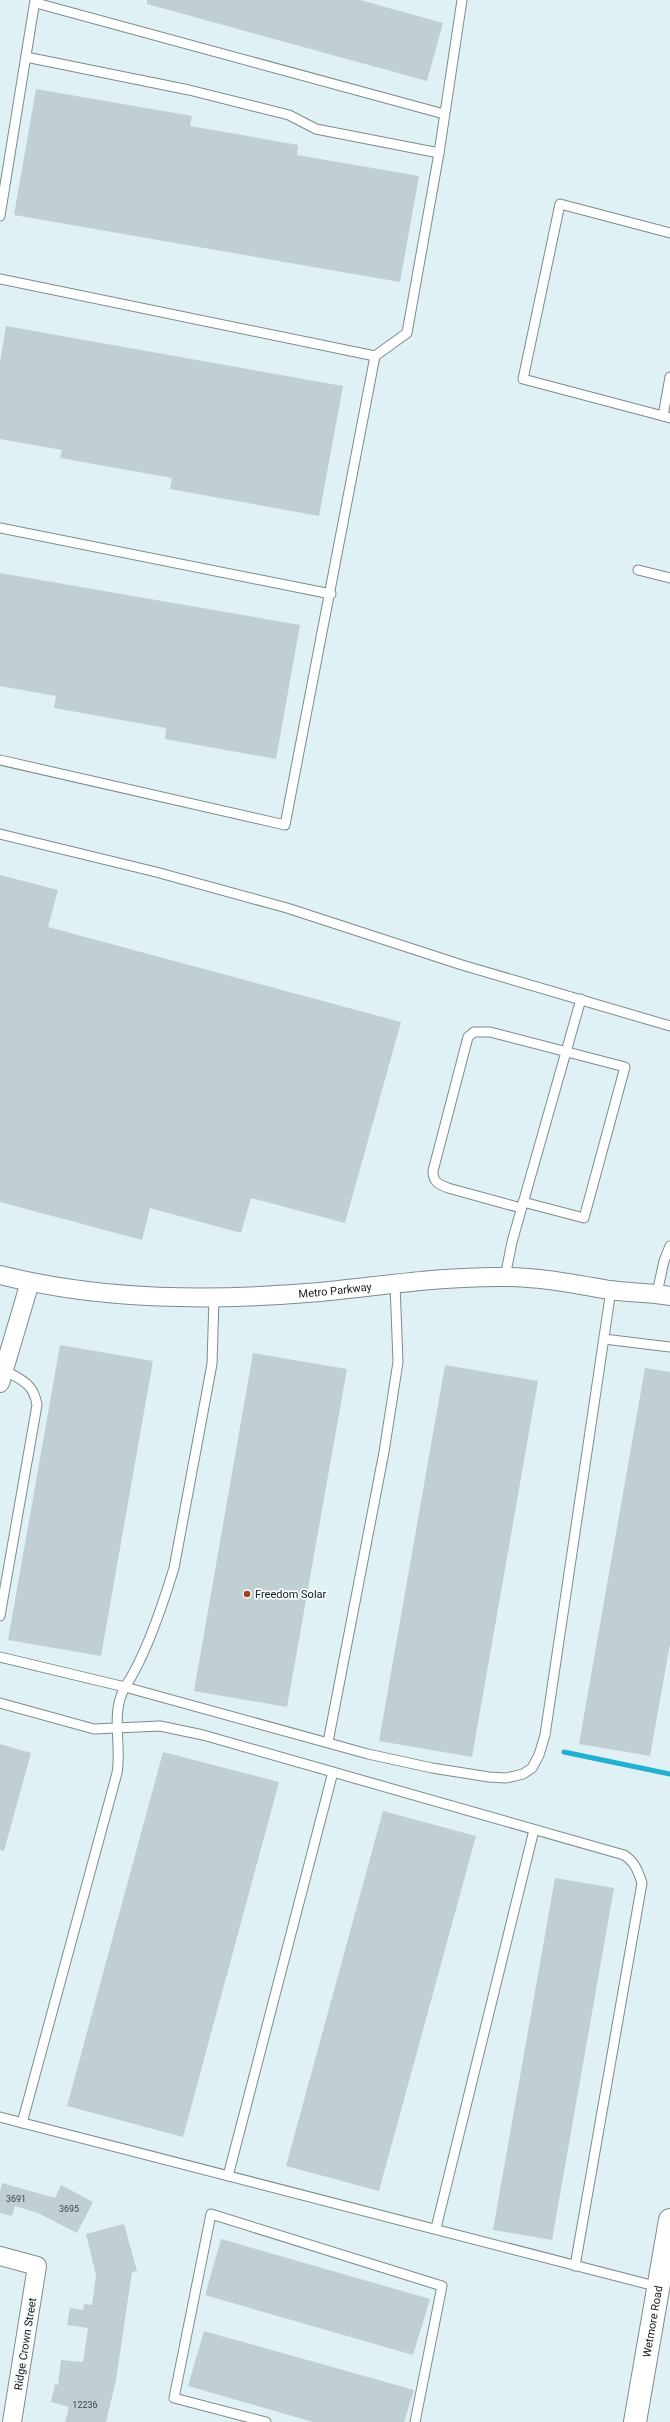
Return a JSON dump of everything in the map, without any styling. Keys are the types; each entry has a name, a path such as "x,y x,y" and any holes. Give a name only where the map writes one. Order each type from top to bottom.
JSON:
{"main road":[{"name":"Wetmore Road","path":"635,2422 670,2220"}],"street":[{"name":"Metro Parkway","path":"0,1275 30,1282 137,1296 214,1298 318,1292 452,1278 505,1277 543,1278 611,1290 664,1294"},
{"path":"2,1377 30,1282"},
{"name":"Ridge Crown Street","path":"0,2256 37,2266 12,2422"}],"lane":[{"path":"0,760 285,825 331,594 375,356 407,333 439,152 462,0"},
{"path":"0,216 35,2 444,114"},
{"path":"26,57 189,90 289,115 316,129 439,152"},
{"path":"670,233 560,204 523,378 666,417 670,377"},
{"path":"0,279 375,356"},
{"path":"0,528 331,594"},
{"path":"638,570 670,578"},
{"path":"0,834 156,872 287,908 462,965 670,1026"},
{"path":"505,1277 522,1205 581,999"},
{"path":"474,1032 490,1032 566,1052 625,1067 584,1218 448,1188 437,1184 433,1179 433,1171 468,1037 474,1032"},
{"path":"664,1294 664,1261 670,1246"},
{"path":"328,1742 384,1452 398,1362 395,1284"},
{"path":"0,1657 125,1687 368,1754 424,1767 489,1777 506,1778 523,1774 532,1768 539,1755 545,1735 611,1290"},
{"path":"22,2123 117,1774 120,1744 116,1728 119,1698 135,1672 164,1601 174,1568 212,1364 214,1298"},
{"path":"604,1339 670,1347"},
{"path":"0,1616 37,1405 35,1392 2,1377"},
{"path":"0,1703 94,1729 146,1725 203,1735 534,1830 624,1854 638,1869 642,1883 575,2266"},
{"path":"228,2176 333,1772"},
{"path":"436,2228 534,1830"},
{"path":"0,2117 436,2228 575,2266 659,2286"},
{"path":"266,2422 174,2398 210,2214 442,2286 415,2422"}],"building":[{"path":"147,0 360,0 443,23 427,81 147,4"},
{"path":"36,89 192,116 190,126 298,145 297,155 419,176 400,282 14,215"},
{"path":"6,326 343,386 319,516 170,489 172,478 60,458 62,450 0,439 0,362"},
{"path":"0,573 300,625 276,759 165,739 166,728 54,708 56,696 0,686"},
{"path":"0,875 58,890 48,927 401,1022 345,1223 251,1198 241,1233 150,1208 142,1240 0,1202"},
{"path":"60,1345 153,1361 101,1656 8,1640"},
{"path":"253,1353 347,1369 287,1707 194,1691"},
{"path":"445,1365 538,1381 472,1757 379,1741"},
{"path":"645,1368 670,1372 670,1644 650,1756 579,1744"},
{"path":"0,1744 31,1753 4,1851 0,1850"},
{"path":"163,1752 279,1782 183,2137 67,2106"},
{"path":"383,1811 476,1836 379,2191 286,2166"},
{"path":"555,1878 614,1888 552,2240 493,2230"},
{"path":"2,2183 55,2198 61,2185 93,2202 77,2233 38,2213 15,2206 12,2216 0,2213 0,2192"},
{"path":"124,2224 137,2271 132,2272 116,2380 106,2422 65,2422 69,2407 51,2402 55,2384 58,2385 61,2360 83,2362 88,2328 67,2325 70,2308 83,2310 84,2304 92,2305 96,2275 86,2234"},
{"path":"221,2239 430,2299 413,2355 205,2295"},
{"path":"204,2331 414,2390 404,2422 313,2422 188,2386"}],"waterway":[{"path":"564,1752 670,1774"}],"place":[{"name":"Freedom Solar","path":"247,1594"}]}
